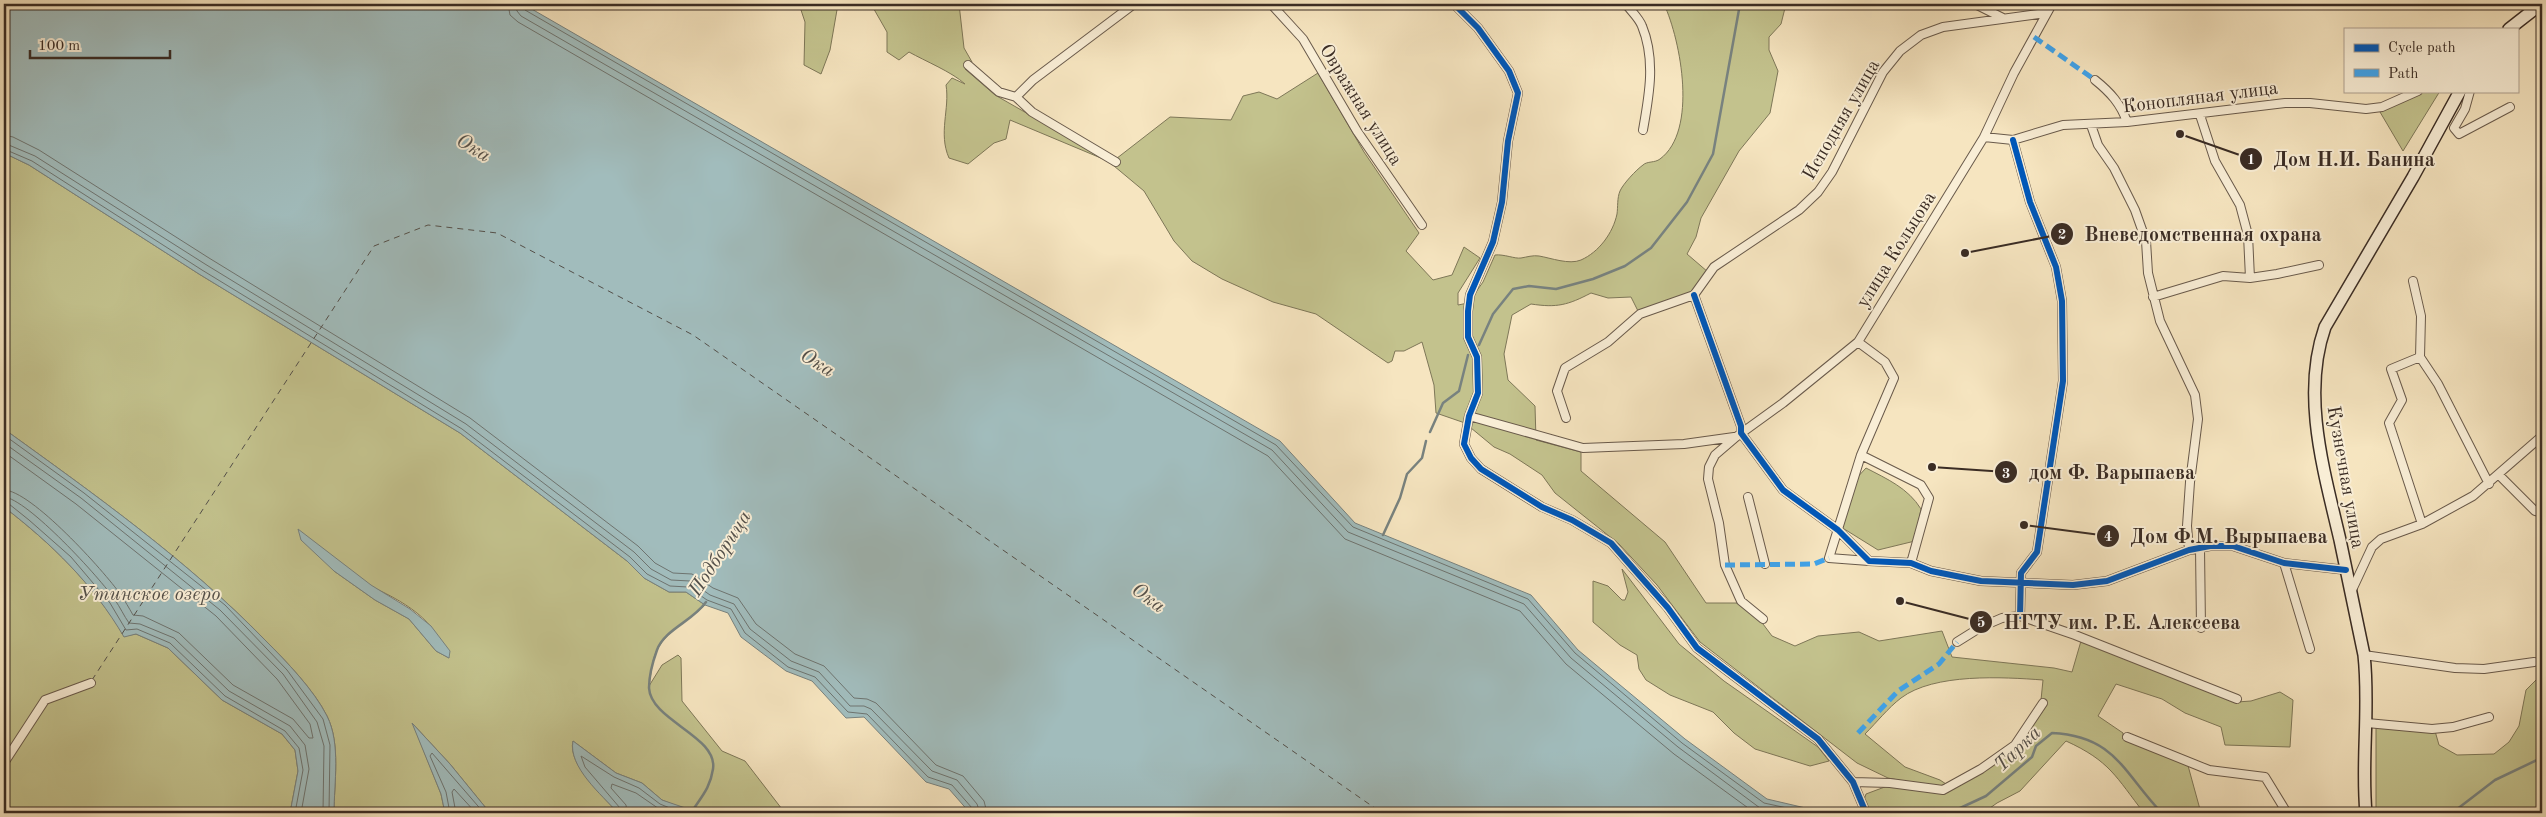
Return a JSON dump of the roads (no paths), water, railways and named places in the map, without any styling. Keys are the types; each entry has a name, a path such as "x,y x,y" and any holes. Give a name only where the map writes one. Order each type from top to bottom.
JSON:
{"main road":[{"path":"2510,28 2541,4"},
{"name":"Кузнечная улица","path":"2366,813 2364,795 2367,688 2364,655 2319,441 2315,402 2315,370 2318,348 2325,327 2414,177 2459,92"}],"street":[{"path":"1016,98 1032,80 1134,4"},
{"name":"Овражная улица","path":"1271,4 1303,39 1357,131 1422,225"},
{"path":"1454,4 1478,28 1509,71 1518,93 1508,141 1502,202 1493,242 1470,295 1468,337 1478,357 1478,393 1469,416 1464,444 1471,458 1481,469 1542,506 1572,520 1610,543 1668,608 1697,648 1818,739 1852,782 1866,813"},
{"path":"1626,4 1642,26 1651,62 1643,130"},
{"path":"1975,4 2003,18"},
{"path":"2038,4 2046,13"},
{"name":"улица Кольцова","path":"1764,619 1741,602 1726,565 1719,522 1708,479 1709,467 1715,455 1738,435 1783,403 1858,342 1984,137 2014,73 2052,4"},
{"name":"Исподняя улица","path":"1694,295 1714,267 1799,210 1818,192 1832,172 1883,72 1900,51 1922,35 1943,27 2046,13"},
{"path":"968,65 999,92 1016,98 1032,112 1116,162"},
{"path":"2095,80 2109,91 2118,103 2127,122"},
{"name":"Конопляная улица","path":"1984,137 2013,140 2063,125 2091,125 2200,115 2285,103 2310,103 2366,110 2382,107 2416,92"},
{"path":"2470,92 2465,109 2454,128 2459,134 2510,107"},
{"path":"2200,115 2215,161 2240,205 2248,235 2250,278"},
{"path":"2091,125 2098,145 2114,168 2135,210 2146,241 2153,297 2160,321 2195,394 2198,419 2190,482 2187,526 2189,550"},
{"path":"2013,140 2030,202 2056,267 2062,301 2063,381 2037,552 2020,574 2020,616"},
{"path":"2153,297 2223,276 2250,278 2319,264"},
{"path":"2413,280 2422,316 2420,357 2438,384 2489,484"},
{"path":"1566,418 1557,391 1565,368 1608,342 1640,314 1694,295 1741,426 1738,435 1783,490 1838,530 1869,561"},
{"path":"1858,342 1885,362 1894,378 1860,455 1829,558 1912,563 1953,576 1981,581 2073,585 2107,581 2189,550 2234,546 2284,563 2346,570"},
{"path":"2420,357 2391,369 2402,400 2389,423 2422,524"},
{"name":"улица Кольцова","path":"1469,416 1583,448 1684,444 1738,435"},
{"path":"2351,592 2372,547 2381,538 2422,524 2473,496 2542,436"},
{"path":"1860,455 1921,485 1929,498 1912,563"},
{"path":"2499,474 2535,511 2542,513"},
{"path":"1748,497 1765,564"},
{"path":"2200,548 2201,628"},
{"path":"2284,563 2310,649"},
{"path":"1957,642 1981,627 2002,618 2020,616 2074,634 2237,699"},
{"path":"2364,655 2455,668 2493,668 2534,662"},
{"path":"4,763 45,700 90,682"},
{"path":"1852,782 1890,783 1943,790 1981,769 2015,745 2043,703"},
{"path":"2367,723 2432,729 2453,727 2489,717"},
{"path":"2127,738 2209,770 2265,777 2287,813"}],"water":[{"name":"Ока","path":"4,4 523,4 1280,441 1355,523 1531,595 1578,650 1685,739 1767,799 1827,813 970,813 949,789 926,782 864,717 846,718 812,681 786,671 741,637 728,613 705,605 686,592 669,592 644,578 627,561 460,433 199,274 29,165 4,153"},
{"name":"Утинское озеро","path":"4,429 106,503 172,555 235,611 299,676 315,696 331,727 335,751 334,813 290,813 298,771 295,750 282,734 222,700 168,648 136,634 124,637 85,582 39,535 4,507"},
{"path":"298,529 371,585 410,609 431,626 450,651 449,658 436,651 409,619 375,600 334,571 301,540"},
{"path":"412,723 450,764 490,813 445,813 441,794"},
{"path":"573,741 616,773 642,783 662,800 700,813 618,813 595,789 581,770 573,751"}],"waterway":[{"path":"1479,345 1493,314 1513,289 1529,286 1556,289 1593,279 1625,266 1651,248 1687,202 1713,154 1740,4"},
{"path":"1430,432 1443,403 1459,391 1468,355"},
{"path":"1383,535 1400,498 1407,474 1422,458 1426,441"},
{"name":"Подборица","path":"691,813 710,782 713,769 712,757 705,747 661,710 653,700 649,683 654,659 661,643 666,636 694,615 706,602"},
{"name":"Тарка","path":"1896,813 1958,809 1986,796 2032,757 2036,746 2052,733 2091,741 2105,749 2117,759 2162,813"},
{"name":"Тарка","path":"2452,813 2495,780 2537,760 2542,735"}],"place":[{"name":"Дом Н.И. Банина","path":"2180,134"},
{"name":"Вневедомственная охрана","path":"1965,253"},
{"name":"дом Ф. Варыпаева","path":"1932,467"},
{"name":"Дом Ф.М. Вырыпаева","path":"2024,525"},
{"name":"НГТУ им. Р.Е. Алексеева","path":"1900,601"}]}
